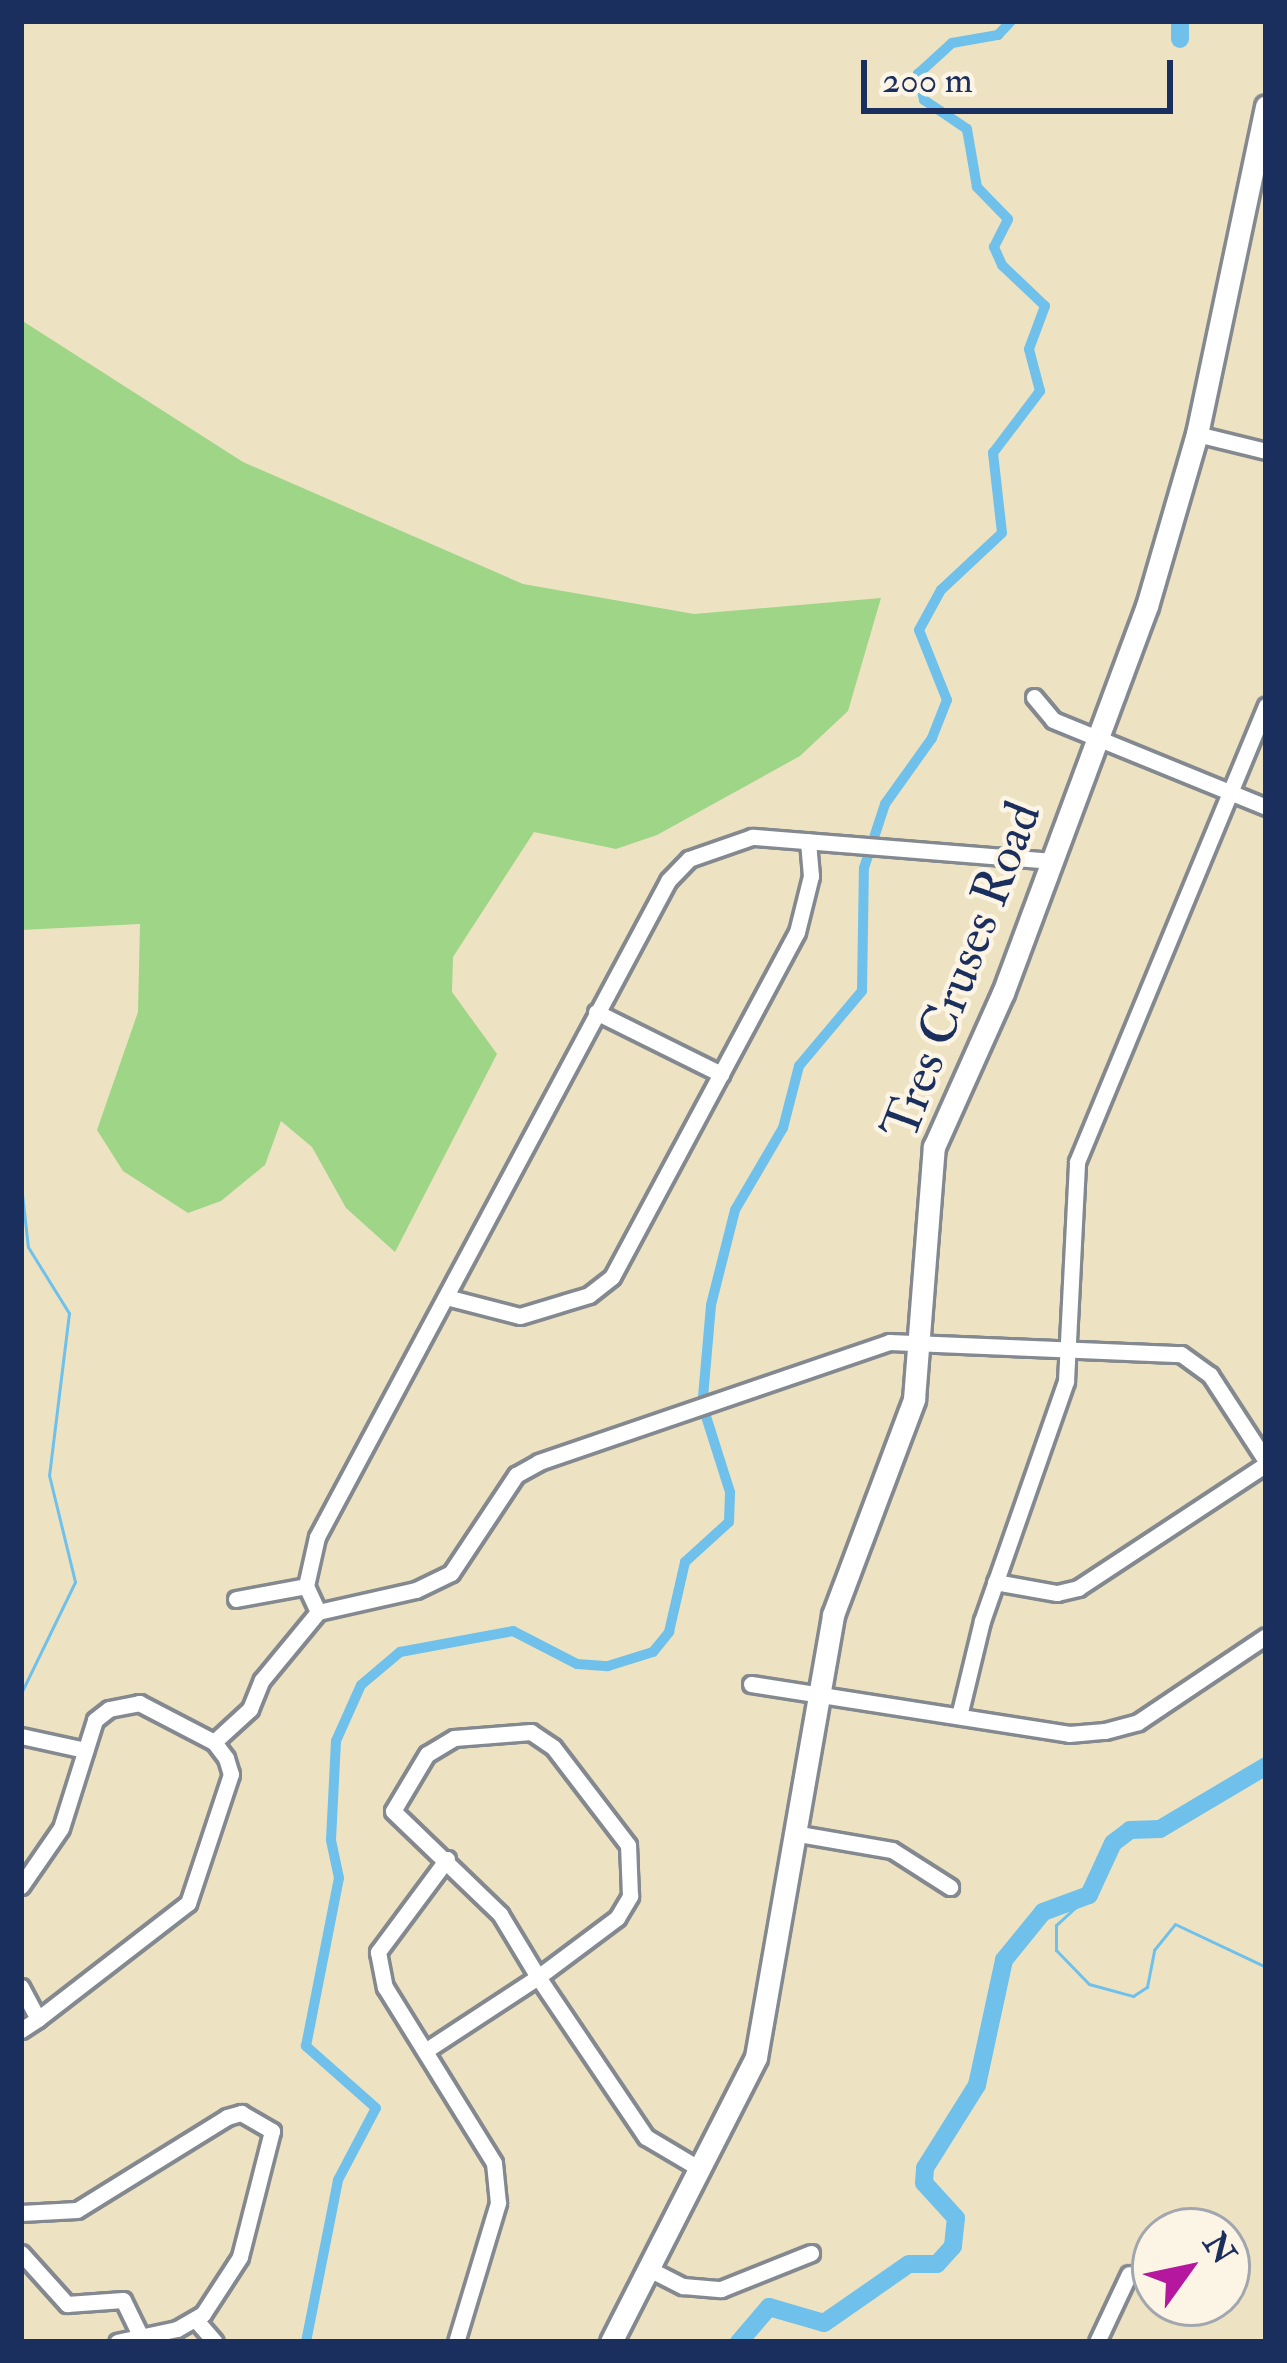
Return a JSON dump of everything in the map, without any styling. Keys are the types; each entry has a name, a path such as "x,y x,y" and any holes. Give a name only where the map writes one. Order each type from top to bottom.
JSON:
{"main road":[{"name":"Tres Cruses Road","path":"611,2342 756,2056 799,1834 833,1615 914,1399 923,1343 934,1147 1053,861 1148,606 1197,434 1266,106"}],"street":[{"path":"1197,434 1266,451"},
{"path":"1034,697 1053,720 1266,808"},
{"path":"959,1716 995,1582 1066,1381 1077,1162 1266,706"},
{"path":"318,1612 305,1586 317,1537 450,1298 596,1012 668,881 689,859 752,836 874,842 1053,861"},
{"path":"450,1298 520,1316 589,1295 612,1277 797,932 811,876 808,841"},
{"path":"596,1012 721,1074"},
{"path":"214,1742 250,1709 262,1680 318,1612 376,1603 451,1573 517,1474 539,1462 889,1342 1164,1351 1198,1361 1266,1462 1078,1588 1057,1592 995,1582"},
{"path":"236,1599 305,1586"},
{"path":"751,1684 1070,1734 1105,1731 1138,1722 1266,1636"},
{"path":"21,1886 61,1828 95,1720 124,1704 139,1703 214,1742 231,1774 188,1903 21,2030"},
{"path":"425,2050 538,1978 617,1918 633,1865 628,1845 554,1747 511,1729 454,1738 428,1754 393,1810 500,1914 538,1978 646,2137 700,2169"},
{"path":"21,1736 85,1750"},
{"path":"799,1834 892,1850 950,1887"},
{"path":"447,1859 378,1952 385,1987 494,2163 498,2204 463,2340"},
{"path":"21,1987 38,2019"},
{"path":"21,2213 77,2210 227,2117 259,2118 272,2131 272,2153 240,2257 195,2319 117,2342"},
{"path":"21,2253 67,2304 123,2300 141,2337"},
{"path":"649,2269 682,2285 721,2289 812,2253"},
{"path":"1097,2342 1129,2274"},
{"path":"195,2319 215,2342"}],"green space":[{"path":"21,320 243,462 523,584 694,614 881,598 848,711 800,756 657,835 616,849 534,832 453,957 452,992 497,1054 395,1252 346,1208 312,1147 281,1121 265,1165 221,1201 188,1213 123,1171 97,1130 138,1012 140,924 21,930"}],"waterway":[{"path":"703,1397 711,1305 735,1210 783,1128 799,1066 862,991 864,868 885,804 932,738 947,700 919,630 941,590 1002,533 993,453 1040,391 1029,349 1045,306 1002,265 994,247 1008,219 977,187 967,129 924,100 918,74 952,43 998,35 1011,21"},
{"path":"1180,21 1180,39"},
{"path":"21,1185 28,1247 69,1313 49,1475 75,1582 21,1693"},
{"path":"306,2342 338,2180 376,2108 306,2046 339,1878 331,1840 336,1741 361,1685 400,1652 513,1631 577,1664 608,1666 653,1652 669,1632 685,1562 729,1522 730,1492 705,1413"},
{"path":"739,2342 769,2307 824,2323 909,2264 937,2264 953,2246 956,2218 924,2183 925,2168 977,2085 1004,1960 1043,1912 1089,1895 1113,1843 1130,1830 1160,1829 1266,1766"},
{"path":"1089,1895 1056,1925 1056,1950 1089,1984 1133,1996 1147,1987 1154,1950 1175,1924 1266,1967"}]}
